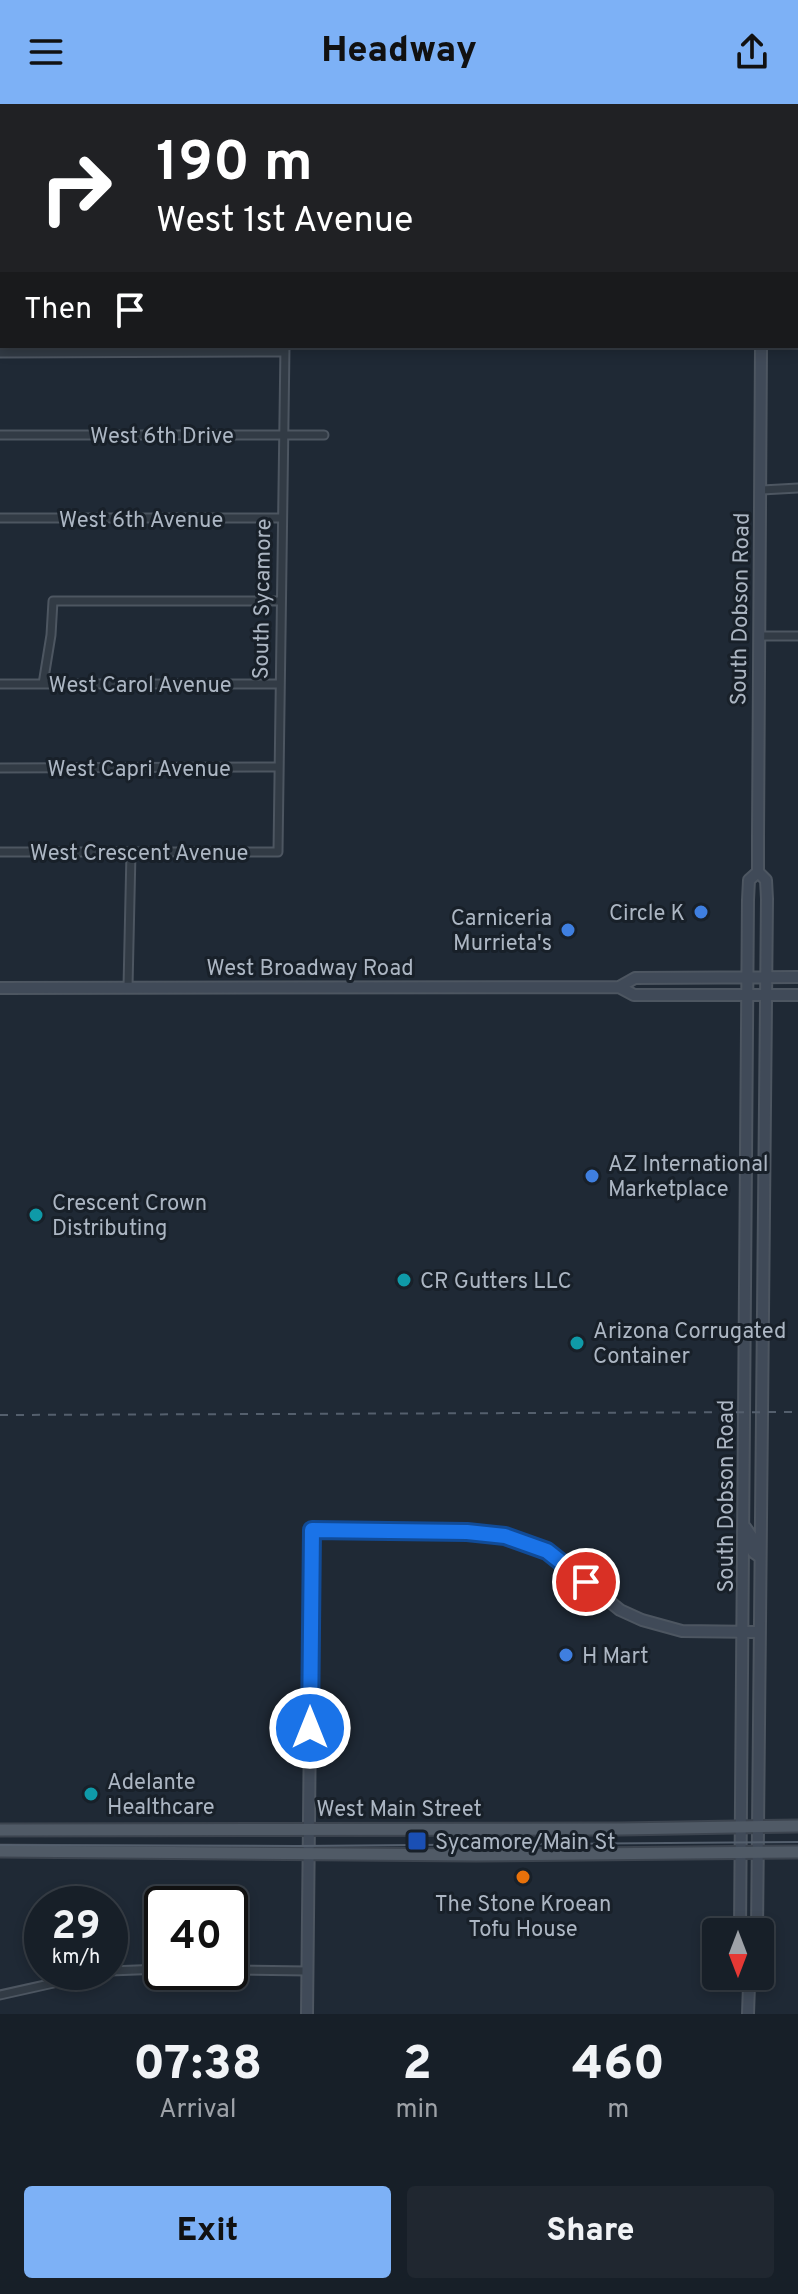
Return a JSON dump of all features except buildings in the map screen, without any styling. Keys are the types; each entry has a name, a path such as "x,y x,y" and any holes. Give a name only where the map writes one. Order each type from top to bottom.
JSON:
{"main road":[{"name":"South Dobson Road","path":"757,1918 766,995 766,880 758,872 761,348"},
{"name":"South Dobson Road","path":"740,1918 749,880 758,872"},
{"name":"West Broadway Road","path":"619,987 635,978 798,977"},
{"name":"West Broadway Road","path":"0,988 619,987 634,995 798,995"},
{"path":"745,1527 752,1537 753,1552 760,1557"},
{"path":"307,2014 312,1530 467,1532 505,1536 547,1551 563,1561 603,1598 634,1617 682,1631 759,1632"},
{"name":"West Main Street","path":"0,1830 309,1835 759,1832 798,1826"},
{"path":"0,1851 309,1854 798,1852"},
{"path":"748,1990 748,2014"}],"street":[{"path":"0,353 285,349"},
{"name":"South Sycamore","path":"278,852 285,349"},
{"name":"West 6th Drive","path":"0,435 324,435"},
{"path":"761,490 798,488"},
{"name":"West 6th Avenue","path":"0,518 282,518"},
{"path":"43,684 53,601 280,601"},
{"path":"759,636 798,636"},
{"name":"West Carol Avenue","path":"0,684 280,684"},
{"name":"West Capri Avenue","path":"0,768 279,767"},
{"name":"West Crescent Avenue","path":"0,852 278,852"},
{"path":"128,987 131,852"},
{"path":"248,1970 308,1971"},
{"path":"0,1995 24,1989"}],"tram line":[{"path":"0,1845 798,1842"}],"railway":[{"path":"0,1415 798,1412"}],"place":[{"name":"Circle K","path":"701,912"},
{"name":"Carniceria Murrieta's","path":"568,930"},
{"name":"AZ International Marketplace","path":"592,1176"},
{"name":"Crescent Crown Distributing","path":"36,1215"},
{"name":"CR Gutters LLC","path":"404,1280"},
{"name":"Arizona Corrugated Container","path":"577,1343"},
{"name":"H Mart","path":"566,1655"},
{"name":"Adelante Healthcare","path":"91,1794"},
{"name":"Sycamore/Main St","path":"417,1841"},
{"name":"The Stone Kroean Tofu House","path":"523,1877"}],"route":[{"path":"310,1728 312,1530 467,1532 505,1536 547,1551 586,1582"}]}
